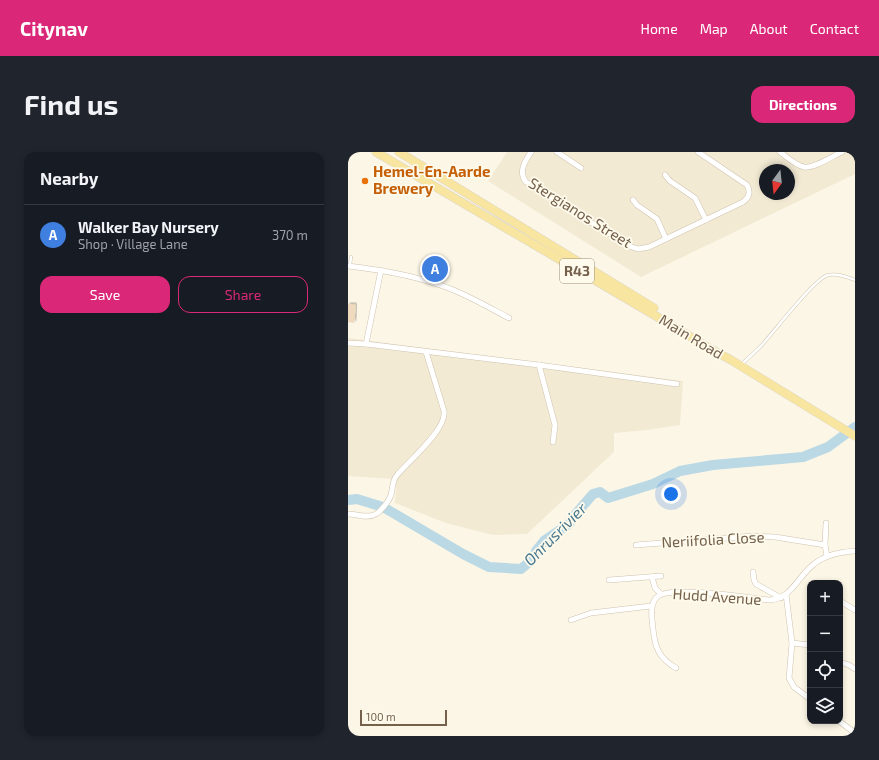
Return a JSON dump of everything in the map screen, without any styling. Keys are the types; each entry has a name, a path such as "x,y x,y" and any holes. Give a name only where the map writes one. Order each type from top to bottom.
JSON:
{"main road":[{"name":"Main Road","path":"376,152 730,360"},
{"name":"Main Road","path":"399,152 706,340 721,350 730,360"},
{"name":"R43","path":"730,360 855,436"}],"street":[{"name":"Stergianos Street","path":"531,152 523,164 523,176 526,182 630,246 638,249 645,248 706,220 745,200 748,196 749,191 747,185 698,152"},
{"path":"557,152 581,168"},
{"path":"780,152 795,163 806,167 817,164 842,152"},
{"path":"665,176 694,198 706,220"},
{"path":"633,200 637,205 657,219 666,239"},
{"path":"349,266 381,270 436,283 452,289 509,318"},
{"path":"366,344 381,270"},
{"path":"348,343 539,365 677,384"},
{"path":"348,514 369,516 379,512 390,498 395,478 438,430 444,418 444,411 426,352"},
{"path":"539,365 555,425 553,442"},
{"path":"826,523 825,545 827,556 855,551"},
{"name":"Neriifolia Close","path":"636,545 752,536 776,537 825,545"},
{"name":"Hudd Avenue","path":"676,668 667,662 657,650 653,632 651,606 655,599 661,594 681,592 769,600 781,598 807,571 827,556"},
{"path":"753,572 756,584 781,598"},
{"path":"652,576 655,588 661,594"},
{"path":"609,580 661,576"},
{"path":"786,594 792,643 789,678 794,687 807,697"},
{"path":"843,603 855,610"},
{"path":"570,620 591,613 651,606"},
{"path":"792,643 807,645"},
{"path":"843,663 855,669"},
{"path":"843,724 855,733"}],"lane":[{"path":"349,266 351,257"},
{"path":"740,366 760,346 804,295 821,279 828,275 836,275 855,280"}],"shaded area":[{"path":"507,152 855,152 855,174 641,277 488,181"},
{"path":"348,338 683,381 680,425 614,433 614,452 527,534 493,535 446,523 395,503 395,479 348,476"}],"building":[{"path":"348,304 356,305 354,323 348,322"}],"waterway":[{"name":"Onrusrivier","path":"348,500 357,499 383,507 463,554 489,567 521,569 534,558 536,551 544,541 569,524 593,494 600,492 608,498 653,484 680,471 713,465 803,457 828,447 855,427"}],"place":[{"name":"Hemel-En-Aarde Brewery","path":"365,181"},
{"name":"Walker Bay Nursery","path":"435,269"}]}
